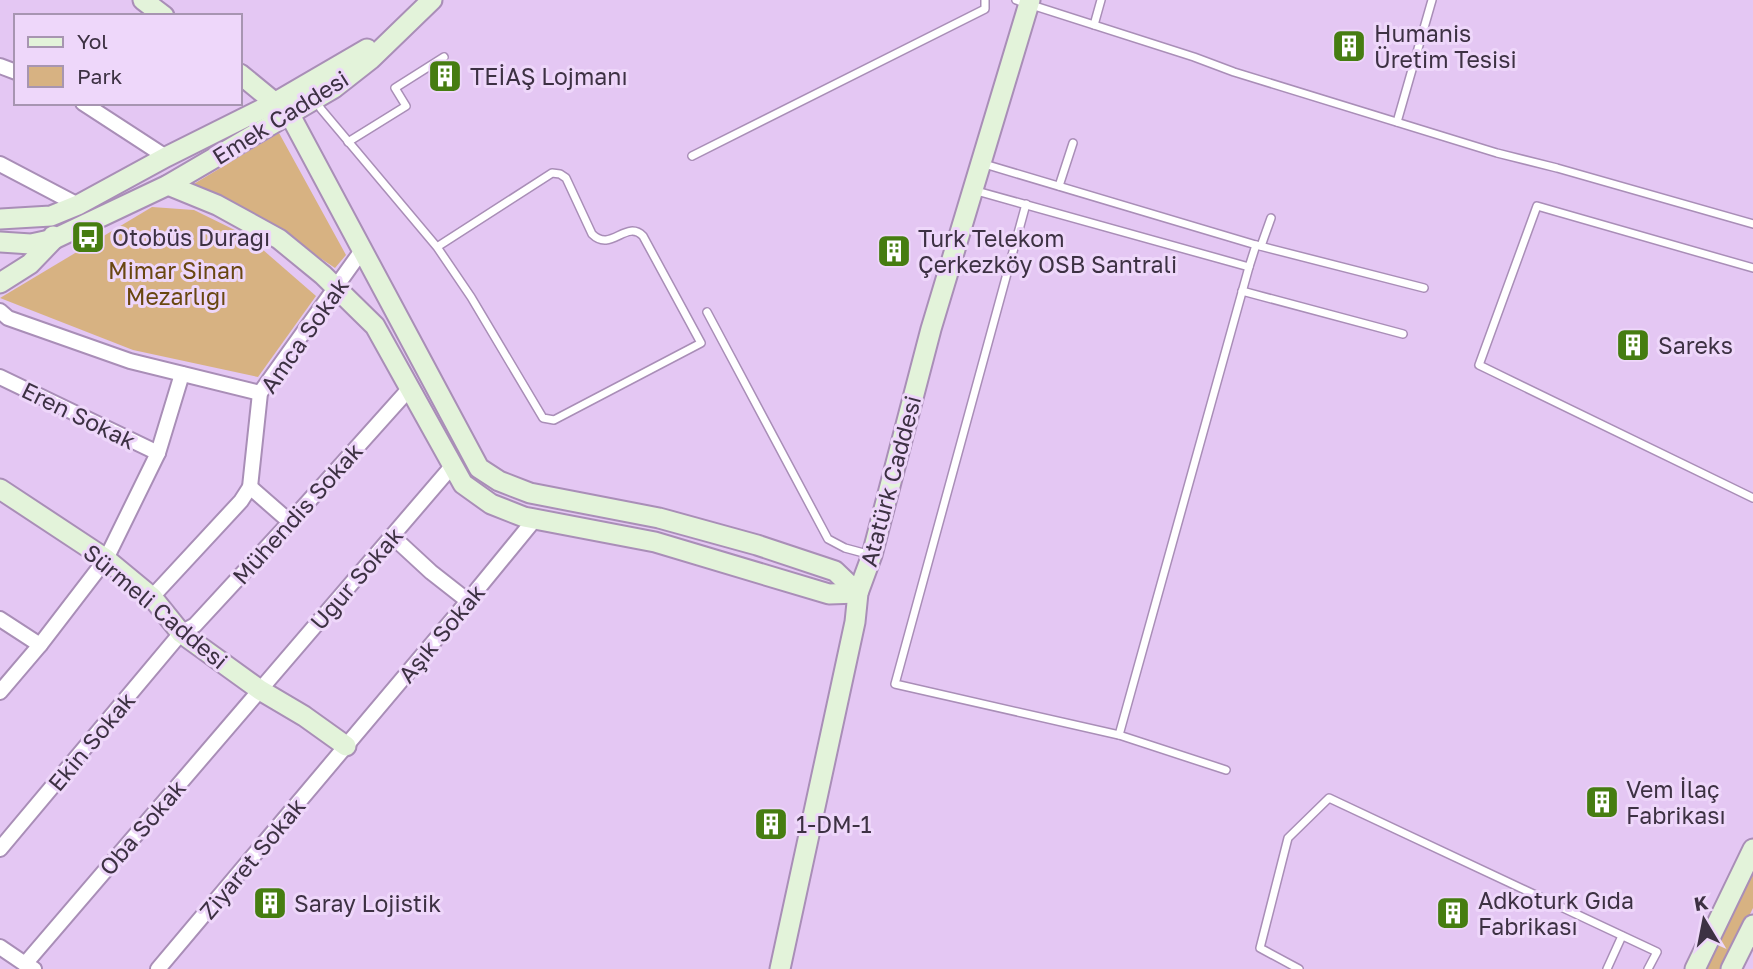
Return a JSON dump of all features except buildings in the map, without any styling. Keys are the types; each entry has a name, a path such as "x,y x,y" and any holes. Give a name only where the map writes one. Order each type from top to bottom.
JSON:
{"street":[{"path":"143,0 161,14"},
{"path":"404,28 432,0"},
{"name":"Atatürk Caddesi","path":"779,969 855,622 858,593 872,555 931,329 981,163 1025,1"},
{"name":"Emek Caddesi","path":"0,219 51,216 78,205 166,157 283,109 316,99 370,59 404,28"},
{"name":"Emek Caddesi","path":"0,242 32,243 54,239 168,185 404,28"},
{"path":"242,76 283,109 363,249 479,468 499,481 530,493 659,518 757,545 835,571 858,593"},
{"path":"86,105 166,157"},
{"path":"0,164 78,205"},
{"path":"168,185 217,205 279,239 337,288 375,326 464,484 491,504 524,517 655,542 829,594 858,593"},
{"path":"0,283 30,264 54,239 51,216"},
{"name":"Amca Sokak","path":"250,487 260,393 363,249"},
{"path":"0,311 8,318 130,361 260,393"},
{"path":"0,692 106,559 158,453 182,374"},
{"name":"Eren Sokak","path":"0,377 158,453"},
{"name":"Mühendis Sokak","path":"181,633 195,625 410,388"},
{"name":"Uğur Sokak","path":"260,690 453,465"},
{"path":"152,597 250,487 290,522"},
{"name":"Sürmeli Caddesi","path":"0,489 106,559 152,597 181,633 346,747"},
{"name":"Aşık Sokak","path":"346,747 535,519"},
{"path":"392,536 430,572 468,601"},
{"path":"0,619 40,645"},
{"name":"Ekin Sokak","path":"0,849 181,633"},
{"name":"Oba Sokak","path":"30,967 260,690"},
{"name":"Ziyaret Sokak","path":"158,969 346,747"},
{"path":"1695,969 1753,849"},
{"path":"1731,969 1753,925"},
{"path":"0,947 30,967"}],"lane":[{"path":"692,156 985,9 985,0"},
{"path":"1094,25 1101,0"},
{"path":"1397,122 1432,0"},
{"path":"1025,1 1234,72 1497,153 1753,224"},
{"path":"348,142 406,106 395,88 444,57"},
{"path":"316,99 321,109 437,247 471,297 543,418 554,420 701,343 639,231 633,230 604,241 597,239 592,234 566,178 560,174 552,173 437,247"},
{"path":"1059,186 1073,143"},
{"path":"981,163 1259,246 1424,288"},
{"path":"972,190 1249,267"},
{"path":"1026,204 895,684 1119,735 1226,770"},
{"path":"1753,268 1537,206 1479,365 1753,498"},
{"path":"1119,735 1242,290 1271,218"},
{"path":"1242,290 1403,334"},
{"path":"707,312 828,539 845,548 872,555"},
{"path":"1298,969 1260,948 1288,838 1329,798 1657,952 1648,969"},
{"path":"1607,969 1622,936"}],"green space":[{"path":"279,133 346,255 335,268 259,217 192,185"},
{"name":"Mimar Sinan Mezarlığı","path":"152,207 194,210 247,236 316,296 258,377 133,350 0,298"},
{"path":"1753,869 1753,908 1723,969 1704,969"}],"place":[{"name":"Humanis Üretim Tesisi","path":"1349,46"},
{"name":"TEİAŞ Lojmanı","path":"445,76"},
{"name":"Otobüs Durağı","path":"88,237"},
{"name":"Turk Telekom Çerkezköy OSB Santrali","path":"894,251"},
{"name":"Sareks","path":"1633,345"},
{"name":"Vem İlaç Fabrikası","path":"1602,802"},
{"name":"1-DM-1","path":"771,824"},
{"name":"Saray Lojistik","path":"270,903"},
{"name":"Adkoturk Gıda Fabrikası","path":"1453,913"}]}
